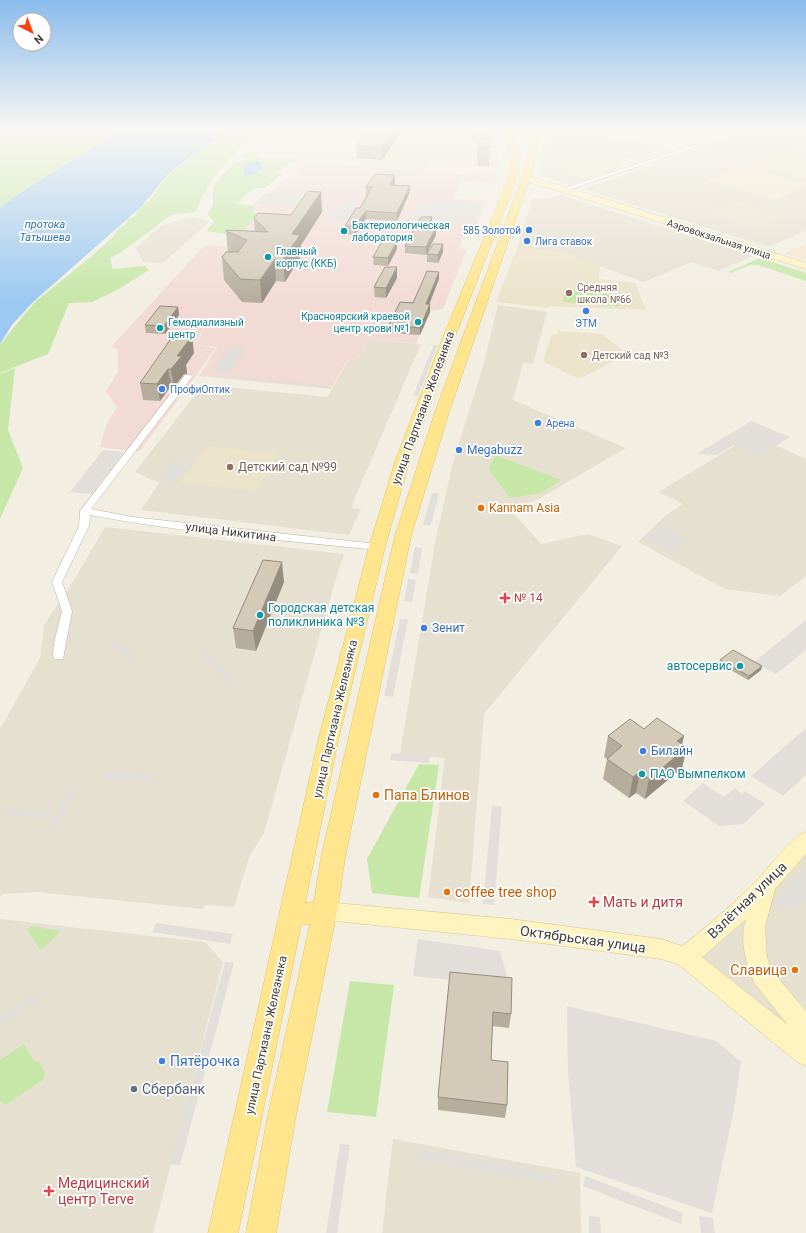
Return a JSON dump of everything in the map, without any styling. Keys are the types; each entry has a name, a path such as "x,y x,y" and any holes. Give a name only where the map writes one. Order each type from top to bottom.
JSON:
{"main road":[{"name":"улица Партизана Железняка","path":"223,1233 328,741 377,547 398,474 409,444 472,279 486,248 510,186"},
{"name":"улица Партизана Железняка","path":"261,1233 282,1115 325,911 333,858 383,621 403,536 421,476 523,186"},
{"path":"486,248 502,249"},
{"path":"409,444 421,448 432,445"},
{"path":"398,474 413,472 421,476"},
{"path":"291,916 325,911"}],"street":[{"name":"Аэровокзальная улица","path":"549,186 806,266"},
{"path":"563,190 576,186"},
{"path":"59,656 60,643 67,611 57,582 84,526 85,512 188,377"},
{"name":"улица Никитина","path":"85,512 132,520 232,532 377,547"},
{"name":"Взлётная улица","path":"685,957 708,939 766,885 806,840"},
{"path":"766,885 754,926 756,957 763,977 806,1029"},
{"name":"Октябрьская улица","path":"325,911 511,929 661,949 685,957 806,1054"}],"shaded area":[{"path":"278,186 459,186 454,199 487,201 473,233 465,232 460,248 467,249 443,309 430,311 416,343 369,339 358,359 346,361 331,389 199,376 217,347 196,345 216,304 195,345 215,348 139,452 100,447 106,426 117,407 106,391 118,372 118,349 111,347 205,245 226,246 229,236 227,232 264,194 269,194"},
{"path":"593,186 806,186 806,230 769,247 583,189"},
{"path":"726,186 806,186 806,187 776,200"},
{"path":"265,194 312,195 305,206 255,204"},
{"path":"561,195 753,256 719,271 692,262 643,282 565,253 517,248 533,198 544,199"},
{"path":"349,201 360,202 347,221 327,219 333,209"},
{"path":"441,201 483,203 476,223 410,219 419,203"},
{"path":"737,201 783,215 754,227 707,211"},
{"path":"193,217 210,221 163,263 143,262 136,248 162,225"},
{"path":"806,244 806,260 784,253"},
{"name":"Средняя школа №66","path":"517,248 565,253 600,266 599,279 635,283 646,310 550,306 549,308 496,302"},
{"path":"498,305 547,312 533,364 523,363 513,400 626,448 535,501 508,507 541,544 588,534 622,546 484,714 469,903 428,897 445,758 400,754 435,543 453,462 484,363"},
{"name":"Детский сад №3","path":"557,331 602,334 625,353 622,357 579,379 543,361 552,334 557,335"},
{"path":"369,339 421,344 355,498 352,508 361,509 349,535 141,510 159,483 135,472 203,385 328,397 347,361 358,359"},
{"path":"434,344 438,345 418,396 413,396"},
{"path":"229,347 246,349 230,372 212,370"},
{"path":"217,374 328,386 326,388 216,376"},
{"path":"751,421 790,437 759,456 734,445 717,455 697,454"},
{"path":"753,435 806,459 806,576 780,596 725,589 638,542 665,516 683,504 658,492"},
{"name":"Детский сад №99","path":"207,446 278,453 256,491 179,483"},
{"path":"103,450 124,452 92,494 70,492"},
{"path":"172,461 188,463 174,482 158,480"},
{"path":"432,493 439,493 431,525 423,525"},
{"path":"660,525 690,540 672,553 645,539"},
{"path":"105,527 344,554 264,833 249,857 234,907 205,905 203,909 37,892 3,894 0,897 0,729 40,658 44,625 71,585"},
{"path":"415,547 422,548 418,574 410,573"},
{"path":"408,579 416,580 412,602 404,601"},
{"path":"400,619 408,619 393,697 384,696"},
{"path":"806,620 806,650 776,674 754,662"},
{"path":"117,640 137,660 132,663 111,643"},
{"path":"201,648 236,680 231,683 195,651"},
{"path":"805,729 806,775 783,796 751,776"},
{"path":"392,753 430,756 429,763 390,760"},
{"path":"105,772 156,775 154,781 103,778"},
{"path":"703,783 724,797 735,788 742,794 745,791 765,804 743,824 719,826 683,801"},
{"path":"69,790 76,791 57,827 50,826"},
{"path":"492,806 502,807 494,905 483,904"},
{"path":"5,807 49,813 46,820 1,813"},
{"path":"806,840 806,1054 685,957"},
{"path":"806,868 806,899 796,910 773,904"},
{"path":"0,919 205,942 223,962 153,1233 0,1233"},
{"path":"156,923 233,934 230,944 152,932"},
{"path":"418,939 500,951 510,986 413,976"},
{"path":"225,962 234,963 180,1165 170,1164"},
{"path":"34,995 37,1002 0,1025 0,1016"},
{"path":"567,1006 716,1041 741,1062 734,1109 712,1213 576,1167 568,1072"},
{"path":"393,1139 580,1173 581,1233 382,1233"},
{"path":"340,1144 350,1145 337,1233 326,1233"},
{"path":"418,1149 556,1174 556,1185 416,1159"},
{"path":"585,1176 683,1213 681,1224 583,1186"},
{"path":"589,1216 600,1217 601,1233 589,1233"},
{"path":"699,1216 713,1218 715,1233 701,1233"}],"green space":[{"path":"0,186 32,186 3,205 0,210"},
{"path":"160,186 209,186 195,212 171,215 120,253 110,258 113,269 145,266 149,270 117,290 92,302 69,303 48,354 0,373 0,345 35,302 92,256 114,236 117,230 126,224 128,219 134,217 140,208 150,200"},
{"path":"214,186 268,186 265,188 254,188 236,204 256,206 252,210 257,215 246,228 244,237 206,231 214,222 207,214 213,206"},
{"path":"760,258 806,273 806,281 758,265 750,265 731,273 728,272"},
{"path":"565,291 619,295 618,306 563,302"},
{"path":"15,368 8,430 23,468 0,519 0,374"},
{"path":"495,455 562,480 541,493 510,498 489,470"},
{"path":"419,764 439,765 419,898 372,893 367,859"},
{"path":"32,926 61,931 40,950 27,929"},
{"path":"350,981 394,985 376,1117 327,1112"},
{"path":"24,1044 34,1061 39,1062 45,1073 44,1079 6,1105 0,1101 0,1060"}],"water":[{"name":"протока Татышева","path":"32,186 159,186 142,206 33,302 12,325 0,344 0,210 3,205"}],"building":[{"path":"367,186 410,186 397,213 366,211 355,226 345,226 356,208 360,208 372,187 366,187"},
{"path":"308,191 321,192 292,234 300,235 283,260 275,259 260,280 240,279 222,257 226,252 238,252 247,240 226,230 268,232 254,218 258,213 291,215"},
{"path":"421,217 432,217 428,227 436,227 426,247 405,246"},
{"path":"383,240 397,241 388,258 373,257"},
{"path":"433,244 443,244 438,255 427,254"},
{"path":"385,267 397,267 386,288 374,287"},
{"path":"427,271 439,272 426,304 430,304 420,328 389,325 400,302 413,303"},
{"path":"160,306 178,307 164,326 145,325"},
{"path":"178,335 192,336 177,356 185,356 181,357 171,369 168,369 157,384 140,383 172,337"},
{"path":"263,560 282,562 253,631 233,628"},
{"name":"автосервис","path":"733,650 762,666 749,676 720,660"},
{"path":"657,718 684,736 677,741 687,747 649,779 640,772 633,777 607,759 622,746 608,736 630,719 644,729"},
{"path":"450,972 512,978 511,1014 493,1012 491,1060 508,1062 507,1105 438,1097"}],"place":[{"name":"585 Золотой","path":"529,230"},
{"name":"Бактериологическая лаборатория","path":"344,231"},
{"name":"Лига ставок","path":"527,241"},
{"name":"Главный корпус (ККБ)","path":"268,257"},
{"name":"Средняя школа №66","path":"569,293"},
{"name":"ЭТМ","path":"586,311"},
{"name":"Красноярский краевой центр крови №1","path":"418,322"},
{"name":"Гемодиализный центр","path":"160,328"},
{"name":"Детский сад №3","path":"584,355"},
{"name":"ПрофиОптик","path":"162,389"},
{"name":"Арена","path":"538,423"},
{"name":"Megabuzz","path":"459,450"},
{"name":"Детский сад №99","path":"230,467"},
{"name":"Kannam Asia","path":"481,508"},
{"name":"№ 14","path":"505,598"},
{"name":"Городская детская поликлиника №3","path":"260,615"},
{"name":"Зенит","path":"424,628"},
{"name":"автосервис","path":"740,666"},
{"name":"Билайн","path":"643,751"},
{"name":"ПАО Вымпелком","path":"642,774"},
{"name":"Папа Блинов","path":"376,795"},
{"name":"coffee tree shop","path":"447,892"},
{"name":"Мать и дитя","path":"594,902"},
{"name":"Славица","path":"795,970"},
{"name":"Пятёрочка","path":"162,1061"},
{"name":"Сбербанк","path":"134,1089"},
{"name":"Медицинский центр Terve","path":"49,1191"}]}
